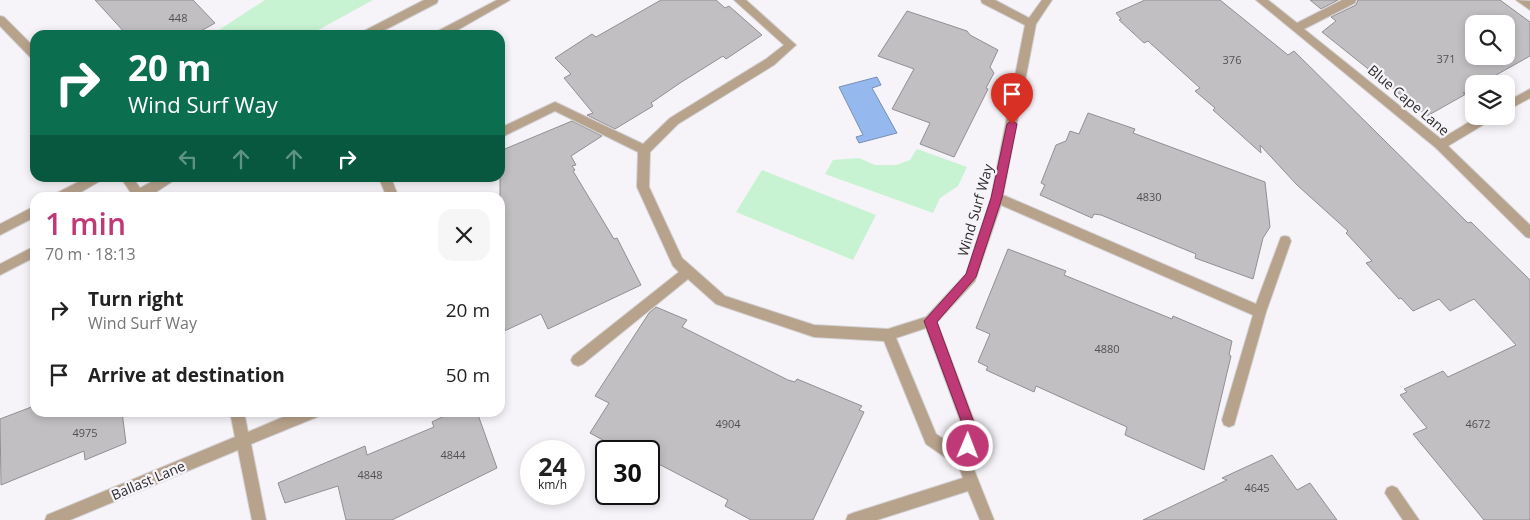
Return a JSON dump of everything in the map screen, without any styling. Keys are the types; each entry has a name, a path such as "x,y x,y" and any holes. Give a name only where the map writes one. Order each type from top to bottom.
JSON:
{"street":[{"path":"376,30 433,0"},
{"path":"449,30 505,0"},
{"path":"505,131 555,106 644,150 674,121 770,62 792,44 740,0"},
{"path":"986,0 1031,23"},
{"name":"Wind Surf Way","path":"644,150 643,187 676,262 722,300 814,331 888,335 930,321 970,277 997,198 1031,23 1047,0"},
{"name":"Blue Cape Lane","path":"1261,0 1440,145 1530,233"},
{"path":"1296,28 1352,0"},
{"path":"1521,0 1530,6"},
{"path":"0,20 30,50"},
{"path":"1515,101 1530,93"},
{"path":"1440,145 1474,125"},
{"path":"70,192 89,182"},
{"path":"144,192 162,182"},
{"path":"997,198 1260,312"},
{"path":"0,230 30,214"},
{"path":"1229,420 1260,312 1285,241"},
{"path":"0,270 30,253"},
{"path":"578,360 688,272"},
{"path":"930,321 971,431 964,462 987,520"},
{"path":"888,335 931,439 964,462"},
{"path":"238,417 259,520"},
{"name":"Ballast Lane","path":"52,520 300,417"},
{"path":"853,520 972,483"},
{"path":"1392,493 1412,520"}],"green space":[{"path":"265,0 373,0 318,30 219,30"},
{"path":"917,149 967,167 958,186 940,198 933,213 825,174 833,160 859,158 875,165 896,165 910,160"},
{"path":"762,170 876,215 853,260 736,212"}],"water":[{"path":"877,77 881,85 872,88 897,133 859,143 856,137 863,135 839,87"}],"building":[{"path":"95,0 193,0 215,23 203,30 122,30"},
{"path":"661,0 716,0 725,8 729,6 762,35 726,59 723,56 680,83 651,103 653,106 615,129 587,115 593,113 564,78 571,74 555,58 592,34 596,37"},
{"path":"1145,0 1220,0 1288,55 1294,51 1468,223 1471,222 1530,280 1530,520 1484,520 1413,434 1427,428 1400,395 1407,392 1404,389 1443,371 1448,377 1516,345 1474,299 1450,311 1439,299 1413,311 1401,298 1399,299 1366,263 1372,261 1346,233 1348,231 1297,185 1260,145 1261,153 1213,110 1215,108 1195,91 1200,88 1148,41 1144,43 1119,20 1121,19 1116,13"},
{"path":"1310,0 1338,0 1321,9"},
{"path":"1358,0 1500,0 1530,22 1530,56 1515,64 1515,15 1465,15 1465,65 1514,65 1496,75 1465,75 1465,92 1463,93 1465,95 1427,116 1322,32 1336,21 1331,17 1356,5"},
{"path":"907,11 967,31 970,35 998,50 990,67 994,73 986,88 988,89 954,157 920,144 930,123 892,109 914,69 878,56"},
{"path":"1088,113 1135,129 1133,133 1265,182 1270,227 1263,238 1253,279 1195,258 1196,254 1101,215 1094,214 1092,218 1040,195 1045,185 1041,183 1056,145 1066,141 1070,131 1079,134"},
{"path":"572,121 602,136 571,156 576,165 572,166 575,170 573,171 614,239 617,238 641,285 548,329 541,314 505,331 505,192 500,192 500,182 505,182 505,149"},
{"path":"1008,249 1066,271 1064,275 1172,319 1173,316 1232,341 1229,355 1231,356 1204,470 1125,435 1127,427 1036,386 1034,392 986,370 988,367 978,362 990,334 976,328"},
{"path":"656,307 687,320 682,327 788,380 795,382 797,379 862,406 859,410 864,412 813,520 751,520 725,506 728,500 660,465 660,440 603,440 590,433 609,403 595,396 649,313"},
{"path":"30,408 30,417 123,417 126,443 85,460 84,451 1,485 0,419"},
{"path":"442,417 479,417 497,468 392,520 346,520 338,486 285,503 278,483 365,446 367,455 434,427 432,422"},
{"path":"1272,455 1297,490 1310,483 1337,520 1143,520 1227,480 1222,478"}],"route":[{"path":"968,446 971,431 930,321 970,277 997,198 1012,124"}]}
